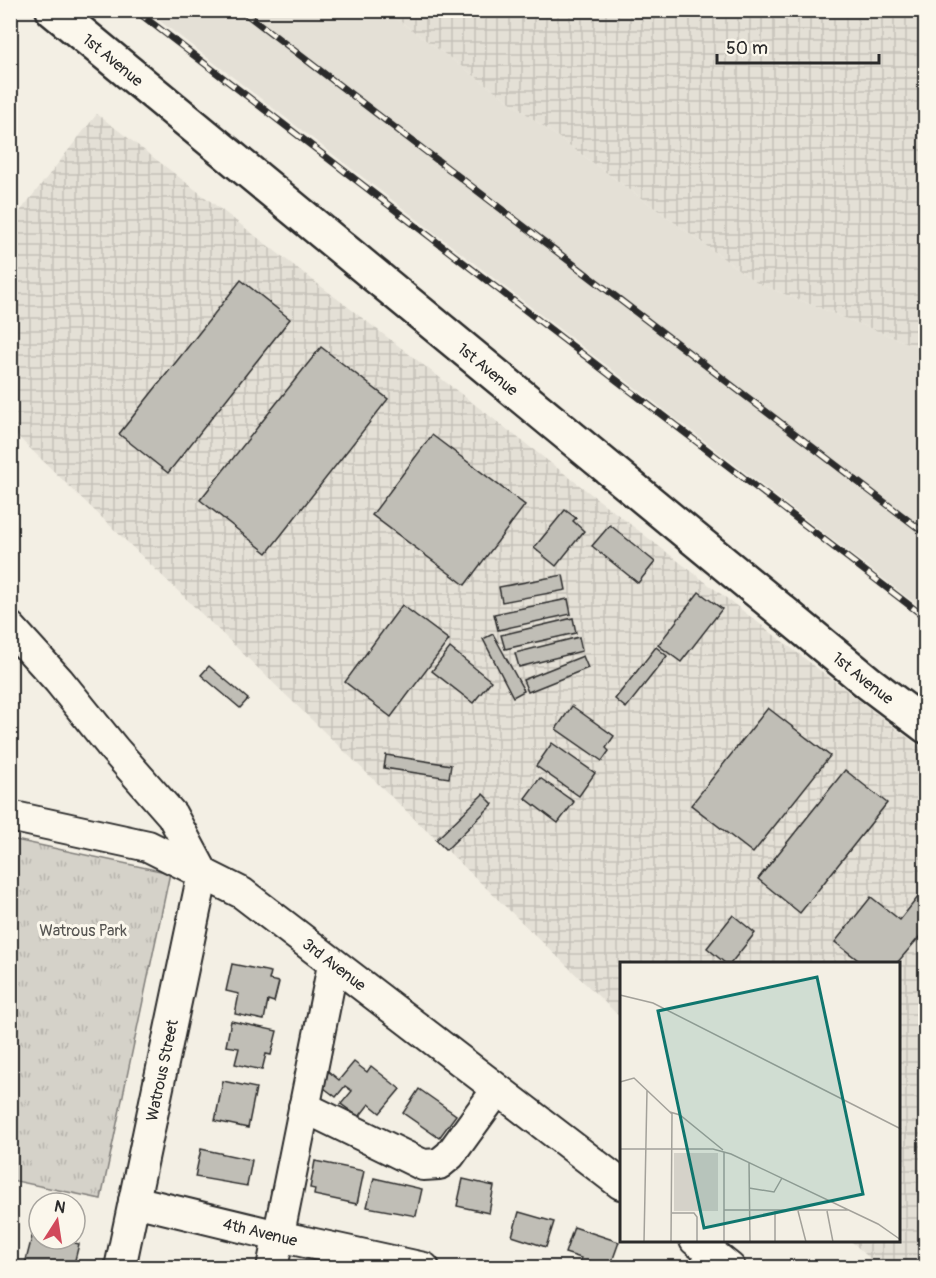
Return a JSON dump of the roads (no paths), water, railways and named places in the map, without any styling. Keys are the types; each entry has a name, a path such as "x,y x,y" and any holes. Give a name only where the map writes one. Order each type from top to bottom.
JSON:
{"main road":[{"name":"1st Avenue","path":"53,10 860,676 926,726"}],"street":[{"path":"10,627 60,681 114,749 172,815 203,873"},
{"name":"3rd Avenue","path":"10,816 148,846 242,893 620,1183"},
{"name":"Watrous Street","path":"120,1268 203,873"},
{"path":"272,1268 333,965"},
{"path":"304,1107 423,1165 439,1164 450,1155 497,1090"},
{"name":"4th Avenue","path":"134,1201 278,1236 421,1267"},
{"path":"698,1242 730,1268"}],"railway":[{"path":"135,10 926,618"},
{"path":"241,10 926,534"}],"park label":[{"name":"Watrous Park","path":"83,930"}]}
